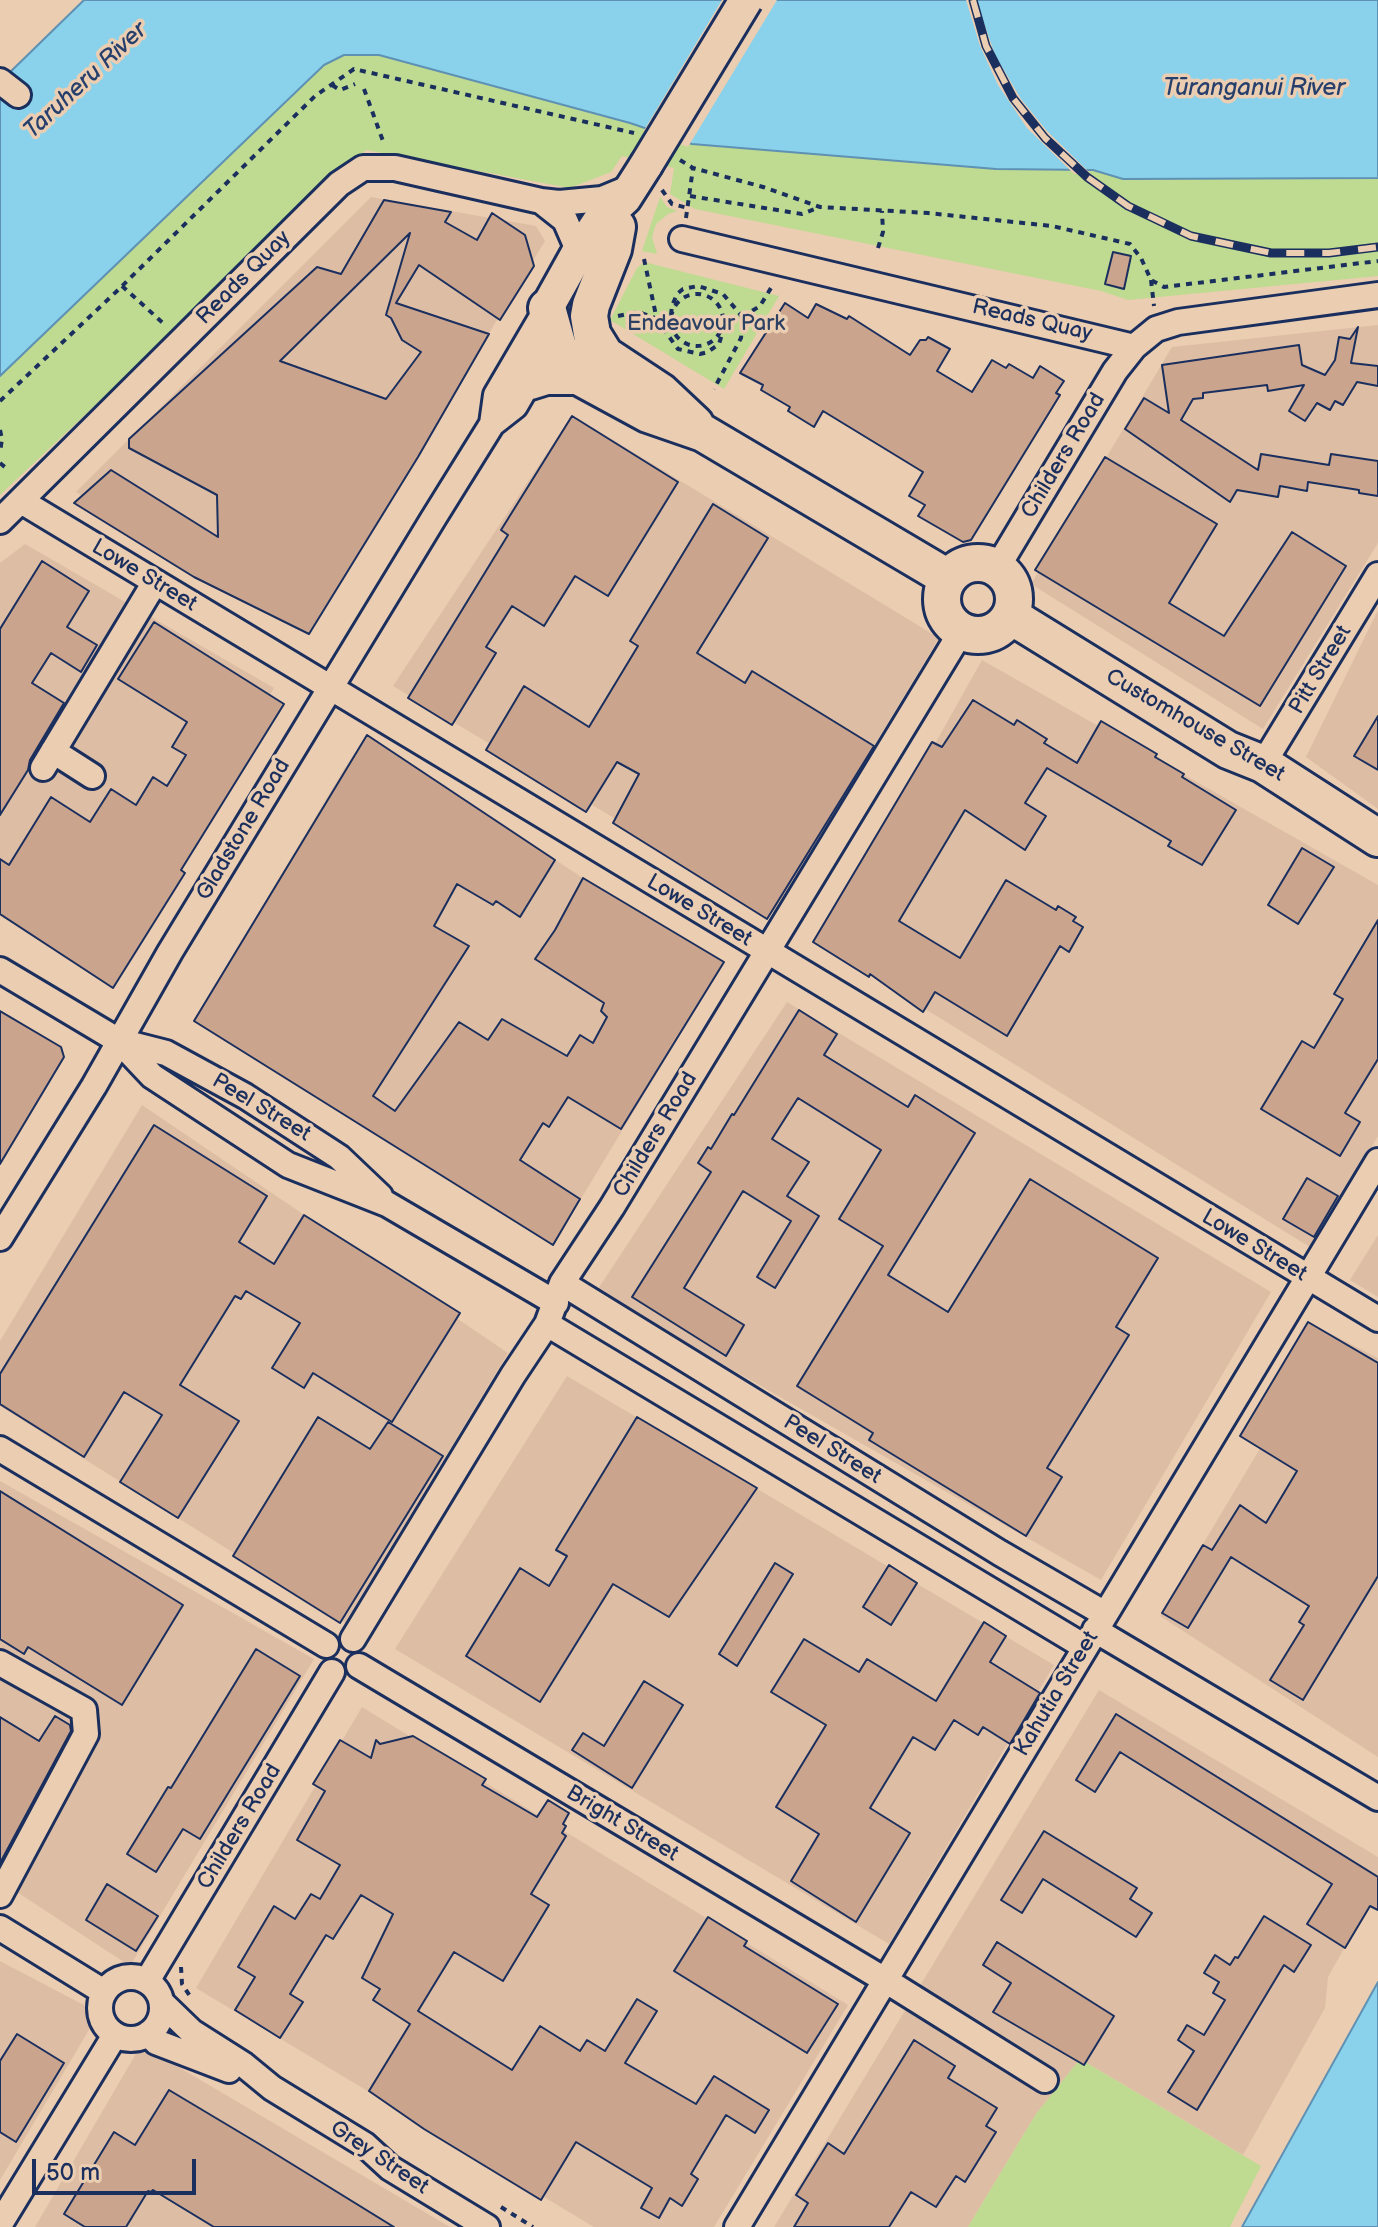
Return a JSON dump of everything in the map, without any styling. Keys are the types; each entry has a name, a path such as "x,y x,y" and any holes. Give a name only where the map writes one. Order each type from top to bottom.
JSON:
{"highway":[{"path":"637,193 591,305 592,334 605,355 661,392 703,433"},
{"path":"551,322 558,347 578,376 648,414 703,433 948,578"},
{"path":"530,381 546,376 578,376"},
{"path":"980,562 997,568 1006,575 1015,595 1011,616 989,634 961,632 946,618 942,608 941,598 948,578 954,571 970,563 980,562"},
{"name":"Customhouse Street","path":"1011,616 1228,750 1263,764 1378,838"}],"main road":[{"path":"637,193 746,0"},
{"name":"Gladstone Road","path":"551,322 576,256 598,223 637,193"},
{"name":"Gladstone Road","path":"551,322 567,311 637,193"}],"street":[{"name":"Reads Quay","path":"0,521 351,175 363,168 395,168 541,201 577,203 637,193"},
{"path":"541,201 565,220 572,232 576,256"},
{"name":"Reads Quay","path":"682,239 1134,347"},
{"path":"1134,347 1156,329 1178,322 1378,295"},
{"name":"Gladstone Road","path":"0,1238 97,1081 163,963 492,424 515,406 530,381 551,322"},
{"name":"Gladstone Road","path":"492,424 496,395 551,322"},
{"name":"Childers Road","path":"997,568 1115,371 1134,347"},
{"name":"Lowe Street","path":"21,501 1378,1319"},
{"name":"Pitt Street","path":"1263,764 1378,575"},
{"path":"92,776 48,760 155,582"},
{"name":"Childers Road","path":"353,1639 961,632"},
{"name":"Peel Street","path":"0,970 119,1041 152,1076 288,1165 387,1204 1378,1798"},
{"name":"Peel Street","path":"119,1041 166,1053 245,1096 339,1157 387,1204"},
{"name":"Kahutia Street","path":"737,2227 1378,1161"},
{"name":"Peel Street","path":"555,1303 986,1545 1095,1630"},
{"path":"0,1449 326,1645"},
{"path":"339,1637 353,1639 362,1652 359,1666 347,1675 332,1672 323,1660 326,1645 339,1637"},
{"path":"0,1663 84,1710 86,1734 0,1895"},
{"name":"Bright Street","path":"359,1666 885,1980 1045,2080"},
{"name":"Childers Road","path":"147,1981 332,1672"},
{"path":"0,1928 104,1992"},
{"path":"136,1977 155,1986 162,2003 159,2018 149,2033 133,2038 115,2035 107,2029 101,2015 104,1992 118,1979 136,1977"},
{"name":"Grey Street","path":"162,2003 192,2032 244,2065 272,2088 365,2145 390,2168 487,2227"},
{"name":"Grey Street","path":"149,2033 156,2042 272,2088"},
{"path":"0,2224 115,2035"}],"path":[{"path":"370,78 381,75"},
{"path":"332,85 340,90 355,84"},
{"path":"364,89 383,141"},
{"path":"681,160 693,168 820,207 928,213 1052,226 1130,244 1141,258 1151,280 1164,287 1378,261"},
{"path":"637,193 688,208 693,168"},
{"path":"690,196 802,214 820,207"},
{"path":"878,248 883,232 882,211"},
{"path":"644,259 657,320"},
{"path":"122,286 163,323"},
{"path":"714,389 741,338 742,317 728,297 715,290 698,286 683,289 677,294 673,301 671,324 678,339 693,347 710,344 723,325"},
{"path":"742,317 760,306 771,288"},
{"path":"611,318 638,312 648,314 657,320 678,349 700,354 719,344 723,325 719,306 705,295 688,295 680,300 671,315"},
{"path":"0,430 0,452"},
{"path":"0,463 6,468"}],"shaded area":[{"path":"371,197 536,226 545,241 308,631 76,492"},
{"path":"1378,325 1378,543 1263,729 1031,584 1172,347"},
{"path":"572,415 939,638 773,913 393,686"},
{"path":"25,544 274,688 104,968 0,910 0,563"},
{"path":"1378,610 1378,809 1306,757"},
{"path":"982,660 1378,885 1378,1136 1313,1249 822,945"},
{"path":"370,738 583,878 724,962 553,1245 194,1021 344,769 364,739"},
{"path":"787,1002 1271,1292 1101,1580 596,1292"},
{"path":"142,1105 508,1353 345,1623 0,1406 0,1341"},
{"path":"1378,1235 1378,1297 1350,1280"},
{"path":"1329,1333 1378,1358 1378,1757 1160,1616"},
{"path":"567,1376 1054,1665 889,1944 395,1649"},
{"path":"0,1481 314,1659 130,1966 0,1881"},
{"path":"1099,1690 1378,1857 1378,1888 1328,1977 1325,2008 1243,2155 1080,2059 1036,2114 968,2227 774,2227"},
{"path":"362,1707 848,2005 714,2227 594,2227 196,1988"},
{"path":"0,1961 99,2013 0,2180"},
{"path":"141,2045 450,2227 35,2227"}],"green space":[{"path":"344,55 379,55 630,123 692,144 996,169 1093,170 1123,179 1378,178 1378,276 1128,300 1101,291 695,209 670,194 674,168 622,156 611,172 570,188 366,150 0,495 0,376 324,65"},
{"path":"660,197 667,207 677,211 656,224 652,237 657,254 642,251"},
{"name":"Endeavour Park","path":"644,262 779,296 724,389 610,320 637,268"},
{"path":"1080,2059 1261,2166 1230,2227 968,2227 1036,2114"}],"water":[{"name":"Tūranganui River","path":"84,0 1378,0 1378,178 1123,179 1093,170 996,169 692,144 630,123 379,55 344,55 324,65 0,376 0,82"},
{"path":"1378,1982 1378,2227 1242,2227"}],"pier":[{"path":"722,0 777,0 688,147 643,132"},
{"path":"966,0 976,0 995,55 1021,99 1047,131 1091,174 1074,174 1027,128 998,85 980,46"}],"building":[{"path":"384,200 451,212 445,222 477,240 492,213 525,235 534,266 500,320 419,265 396,303 489,334 418,457 309,634 194,577 74,503 111,470 218,537 217,495 129,448 129,439 317,267 341,274","holes":["410,233 386,315 391,318 402,340 421,352 386,399 280,361"]},
{"path":"1113,252 1131,256 1124,289 1105,284"},
{"path":"785,303 808,318 816,304 847,319 849,316 910,355 920,340 928,337 950,349 937,371 972,392 992,360 1006,368 1009,364 1033,378 1040,366 1064,381 1056,393 1060,395 971,540 963,542 918,516 925,505 909,496 923,472 823,411 814,427 788,411 790,407 761,390 763,385 740,373"},
{"path":"1358,327 1351,363 1378,366 1378,386 1357,382 1343,405 1335,401 1330,410 1317,403 1305,421 1289,411 1304,385 1268,391 1267,385 1203,393 1203,398 1193,399 1181,420 1258,470 1261,454 1329,465 1331,454 1378,461 1378,496 1308,482 1307,491 1280,486 1278,497 1237,490 1230,502 1125,429 1144,398 1169,413 1162,365 1299,345 1302,365 1325,375 1335,360 1339,337 1350,339"},
{"path":"572,416 678,482 608,596 575,576 544,626 512,606 486,647 496,653 452,725 408,698 508,535 501,530"},
{"path":"1105,457 1217,524 1169,603 1224,636 1292,532 1346,566 1260,706 1035,570"},
{"path":"713,504 768,538 697,653 745,683 752,671 874,746 767,919 613,823 639,774 617,762 586,812 486,750 524,686 589,727 638,646 630,641"},
{"path":"42,561 89,591 67,627 97,645 81,672 51,653 32,683 64,703 0,815 0,629"},
{"path":"154,622 284,704 181,870 185,873 113,988 0,914 0,859 9,865 51,797 90,822 111,789 136,805 153,777 167,786 186,755 172,747 187,722 118,679"},
{"path":"973,700 1014,725 1017,720 1047,739 1044,743 1077,763 1101,721 1157,754 1155,757 1184,774 1182,777 1236,810 1202,865 1168,846 1171,841 1047,768 1025,803 1046,816 1025,850 965,810 899,921 960,958 1006,880 1056,910 1058,906 1076,917 1073,921 1083,927 1069,952 1060,946 1007,1036 935,992 923,1012 870,974 869,977 813,942 932,742 942,747"},
{"path":"1378,716 1378,770 1354,756"},
{"path":"367,735 555,860 520,917 496,901 493,905 457,884 434,926 469,946 373,1096 395,1111 459,1022 488,1040 502,1019 567,1056 580,1035 593,1043 607,1017 601,1011 604,1003 535,959 555,930 583,878 724,962 621,1129 568,1097 549,1127 543,1123 520,1160 580,1199 553,1245 194,1021"},
{"path":"1302,848 1334,867 1298,924 1268,905"},
{"path":"1378,920 1378,1059 1345,1113 1360,1122 1340,1156 1261,1109 1302,1041 1314,1048 1343,999 1334,994"},
{"path":"799,1010 837,1034 824,1055 908,1107 915,1095 975,1133 888,1275 948,1312 1030,1179 1158,1258 1116,1327 1129,1335 1047,1468 1062,1477 1026,1536 869,1440 873,1433 797,1386 883,1246 839,1219 881,1150 798,1098 772,1139 809,1162 787,1196 819,1216 775,1288 757,1277 791,1221 743,1191 684,1288 744,1325 726,1356 632,1297 711,1172 698,1163 734,1115"},
{"path":"0,1011 61,1047 64,1057 0,1164"},
{"path":"154,1125 267,1196 239,1242 274,1264 304,1215 460,1313 392,1422 313,1373 304,1388 272,1368 300,1323 246,1291 241,1299 235,1296 180,1385 239,1421 178,1518 120,1482 162,1415 124,1392 84,1457 0,1404 0,1374"},
{"path":"1307,1178 1338,1196 1314,1237 1283,1219"},
{"path":"1308,1322 1378,1363 1378,1576 1303,1700 1270,1680 1304,1625 1299,1622 1309,1606 1231,1557 1188,1628 1162,1613 1203,1545 1212,1550 1240,1505 1266,1523 1297,1471 1240,1436"},
{"path":"318,1417 370,1449 388,1422 443,1456 340,1623 233,1556"},
{"path":"637,1417 757,1488 669,1617 613,1584 540,1702 466,1656 520,1568 549,1586 567,1556 556,1550"},
{"path":"0,1491 183,1605 122,1705 28,1647 24,1654 0,1639"},
{"path":"775,1563 793,1574 737,1666 719,1654"},
{"path":"889,1565 917,1583 891,1625 863,1607"},
{"path":"984,1622 1006,1636 990,1662 1040,1693 1010,1744 983,1727 978,1735 954,1720 935,1750 913,1737 870,1808 910,1833 856,1922 791,1881 819,1834 776,1807 826,1725 771,1692 804,1639 859,1672 867,1659 936,1701"},
{"path":"256,1649 300,1676 200,1839 183,1829 156,1872 127,1854"},
{"path":"644,1681 683,1705 632,1788 572,1750 583,1733 604,1746"},
{"path":"1116,1714 1378,1877 1378,1910 1370,1906 1345,1948 1307,1924 1332,1884 1120,1752 1095,1792 1076,1780"},
{"path":"55,1716 70,1725 71,1731 0,1863 0,1717 39,1741"},
{"path":"413,1736 486,1779 482,1785 537,1817 548,1800 569,1813 563,1824 566,1826 562,1833 566,1836 531,1894 549,1905 503,1981 454,1952 418,2011 512,2070 540,2026 580,2051 587,2040 605,2051 637,1999 657,2011 625,2063 696,2104 714,2076 769,2110 755,2133 726,2115 691,2174 698,2179 682,2206 670,2198 659,2218 641,2208 652,2188 576,2142 541,2200 424,2129 369,2091 410,2024 373,2000 380,1989 362,1978 393,1914 361,1895 333,1939 326,1935 290,1994 303,2002 280,2038 235,2010 255,1977 238,1967 274,1906 295,1919 311,1894 320,1899 340,1865 297,1840 325,1791 313,1784 340,1740 371,1758 376,1740 380,1744"},
{"path":"1044,1831 1137,1888 1130,1899 1152,1913 1136,1937 1043,1879 1022,1913 1001,1900"},
{"path":"107,1884 158,1916 136,1951 86,1920"},
{"path":"1264,1916 1311,1945 1294,1972 1284,1965 1197,2110 1168,2092 1194,2051 1178,2040 1187,2025 1204,2035 1225,2000 1213,1993 1219,1982 1204,1973 1215,1955 1230,1965 1235,1957 1238,1958"},
{"path":"708,1917 747,1941 744,1946 838,2004 807,2053 674,1971"},
{"path":"997,1942 1114,2016 1084,2065 993,2012 1011,1983 983,1965"},
{"path":"17,2034 64,2063 16,2142 0,2132 0,2061"},
{"path":"914,2040 955,2066 948,2078 997,2108 986,2126 996,2132 965,2182 956,2176 936,2207 911,2192 889,2227 794,2227 808,2203 796,2195 828,2143 844,2154"},
{"path":"169,2090 394,2227 214,2227 153,2190 148,2191 126,2227 85,2227 64,2214 114,2132 135,2145"}],"railway":[{"path":"973,0 986,46 1013,98 1045,138 1087,177 1128,206 1191,236 1271,253 1329,253 1378,247"}],"water label":[{"name":"Taruheru River","path":"86,81"}]}
